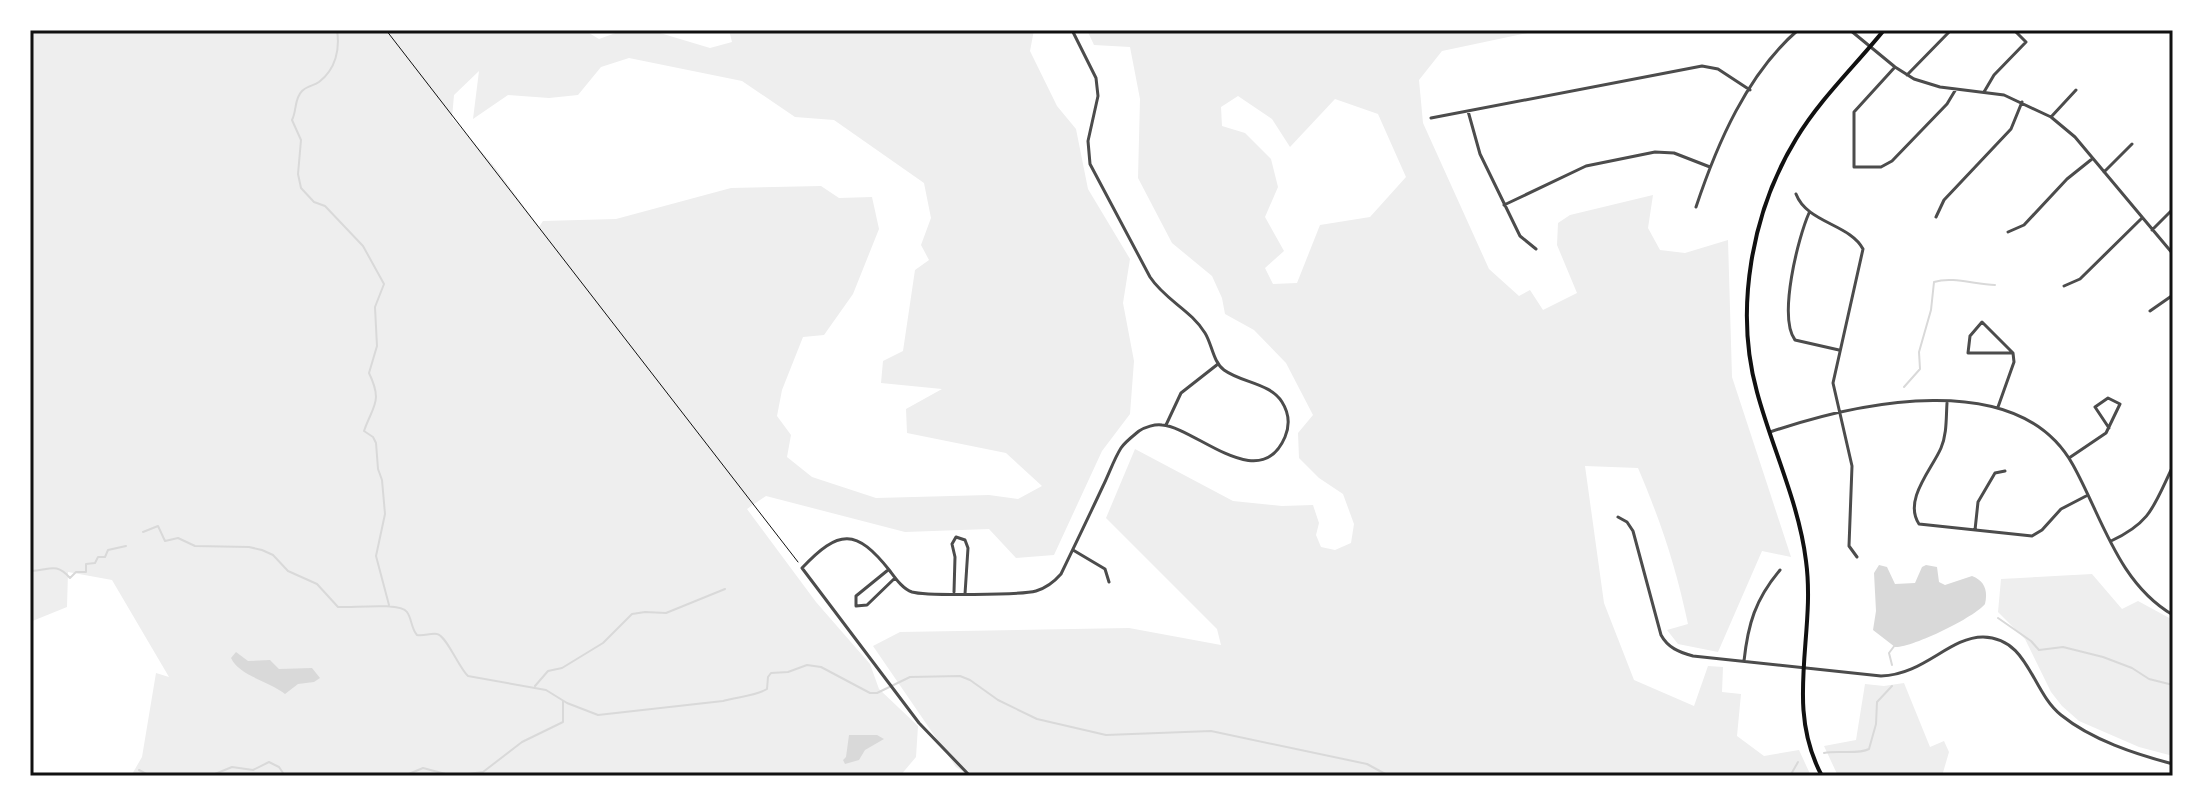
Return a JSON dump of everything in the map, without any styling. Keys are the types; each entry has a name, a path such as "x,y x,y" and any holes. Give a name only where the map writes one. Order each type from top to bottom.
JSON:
{"main road":[{"path":"1822,776 1806,741 1803,723 1801,691 1808,638 1806,561 1801,532 1756,391 1748,328 1752,259 1767,202 1796,138 1884,30"}],"street":[{"path":"970,776 919,723 802,568 828,544 847,539 870,547 895,578 915,593 1018,594 1037,591 1056,581 1121,449 1146,427 1166,425 1230,456 1248,460 1264,457 1277,449 1288,424 1282,401 1273,392 1233,375 1218,364 1200,327 1160,291 1150,277 1090,164 1088,141 1098,96 1096,78 1072,30"},
{"path":"1696,207 1730,123 1750,90 1798,30"},
{"path":"1850,30 1907,75 1934,85 1984,92 2022,102 2051,117 2075,137 2173,254"},
{"path":"1907,75 1951,30"},
{"path":"1984,92 1994,75 2026,42 2014,30"},
{"path":"1431,118 1702,66 1718,69 1750,90"},
{"path":"1895,67 1854,112 1854,167 1881,167 1892,161 1947,104 1956,89"},
{"path":"2051,117 2076,90"},
{"path":"1936,217 1944,200 2011,129 2022,102"},
{"path":"1468,111 1476,144 1504,205 1522,239 1536,249"},
{"path":"2104,172 2132,144"},
{"path":"1504,205 1586,166 1655,152 1670,152 1710,167"},
{"path":"2008,232 2024,225 2061,185 2092,159"},
{"path":"1796,194 1799,203 1809,212 1862,246 1833,383 1852,466 1849,546 1857,557"},
{"path":"2152,230 2173,209"},
{"path":"1809,212 1794,264 1790,298 1791,335 1795,340 1839,350"},
{"path":"2064,286 2080,279 2142,218"},
{"path":"2150,311 2173,295"},
{"path":"1998,407 2014,362 2013,353 1982,322 1969,339 1968,353 2013,353"},
{"path":"1166,425 1181,393 1218,364"},
{"path":"2069,458 2101,438 2109,428 2120,404 2108,398 2095,407 2109,428"},
{"path":"1770,433 1838,411 1890,403 1998,407 2020,415 2052,438 2069,458 2137,585 2173,615"},
{"path":"1947,403 1943,444 1918,491 1915,519 1922,525 2032,536 2042,530 2061,509 2088,495"},
{"path":"2111,541 2136,528 2148,517 2173,466"},
{"path":"1975,530 1979,499 1995,473 2005,471"},
{"path":"1618,517 1627,522 1633,531 1663,639 1674,649 1688,655 1874,676 1898,675 1918,668 1968,640 1981,637 1995,639 2018,652 2048,702 2071,722 2129,750 2173,764"},
{"path":"954,593 955,557 952,544 956,537 965,540 968,548 965,594"},
{"path":"1073,550 1105,569 1109,582"},
{"path":"888,570 856,596 856,606 867,605 895,578"},
{"path":"1744,661 1750,619 1766,587 1780,570"}],"path":[{"path":"386,30 802,568"}],"shaded area":[{"path":"30,30 584,30 599,39 624,30 650,30 710,48 732,42 729,30 1034,30 1030,51 1057,106 1076,129 1088,189 1130,259 1123,303 1134,361 1130,414 1102,451 1054,555 1016,558 989,529 905,532 766,496 747,509 816,602 870,664 879,689 918,726 916,757 900,776 131,776 142,757 156,673 169,677 112,580 68,572 67,607 30,622","holes":["629,58 742,81 795,117 834,120 924,183 931,218 921,245 929,260 915,270 903,351 883,361 881,383 942,389 906,409 907,433 1006,453 1042,486 1018,499 989,495 876,498 812,477 787,457 791,435 777,416 782,390 803,337 824,335 853,294 879,229 872,197 839,198 821,186 731,188 616,219 543,221 539,227 494,166 452,118 454,95 479,71 473,119 508,95 549,98 578,95 601,67"]},
{"path":"1087,30 1310,30 1311,33 1332,30 1542,30 1442,51 1419,80 1423,123 1489,269 1519,296 1530,290 1543,310 1577,293 1557,245 1558,223 1570,215 1653,195 1648,228 1660,250 1685,253 1728,240 1732,377 1791,557 1762,551 1718,652 1678,644 1667,630 1688,624 1667,545 1638,468 1585,466 1604,603 1634,680 1694,706 1708,666 1723,667 1722,692 1741,694 1737,736 1764,756 1799,750 1811,776 970,776 956,767 873,646 900,632 1129,628 1221,645 1217,629 1106,518 1135,449 1233,501 1282,506 1313,505 1319,523 1316,535 1321,547 1335,550 1351,543 1354,524 1343,494 1319,478 1299,458 1298,433 1313,415 1286,363 1254,330 1225,314 1212,276 1172,243 1138,178 1140,99 1130,47 1094,45","holes":["1238,96 1272,119 1290,147 1335,99 1378,114 1406,177 1370,217 1320,225 1297,283 1273,284 1265,268 1284,251 1265,217 1278,187 1271,159 1245,133 1222,126 1221,107"]},
{"path":"1879,565 1887,567 1895,584 1915,583 1926,565 1937,567 1939,582 1945,585 1972,576 1984,587 1985,604 1943,631 1915,643 1895,647 1873,630 1876,611 1874,573"},
{"path":"2092,574 2122,609 2138,601 2173,620 2173,756 2139,747 2079,721 2051,692 2025,639 1998,612 2001,579"},
{"path":"236,652 248,661 270,660 279,669 312,668 320,678 298,684 285,694 241,670 231,658"},
{"path":"1904,683 1930,747 1944,741 1949,752 1942,776 1838,776 1824,746 1856,740 1865,684 1884,686"},
{"path":"849,735 877,735 884,739 865,750 859,760 845,764 843,760"}],"waterway":[{"path":"337,30 338,44 333,65 325,77 299,94 292,120 301,140 298,174 301,188 314,202 325,206 363,246 384,284 375,307 377,346 369,373 376,397 364,431 376,443 382,480 385,514 376,556 389,605"},
{"path":"1904,387 1920,369 1919,352 1931,310 1934,282 1957,280 1995,285"},
{"path":"143,532 158,526 165,541 178,538 195,546 262,550 273,555 288,571 317,584 338,607 386,606 403,609 409,615 417,635 441,636 468,676 546,690 567,703 598,715 752,695 767,689 771,673 788,672 807,665 821,667 870,693 877,693 910,677 960,676 998,700 1037,719 1106,735 1211,731 1367,764 1389,776"},
{"path":"30,571 56,568 70,578 76,572 86,572 86,564 95,563 98,557 105,557 108,550 126,546"},
{"path":"535,686 548,671 562,668 603,643 632,614 666,613 725,589"},
{"path":"1998,618 2039,650 2063,647 2103,657 2132,668 2149,679 2173,685"},
{"path":"1892,665 1889,653 1895,645"},
{"path":"1824,753 1869,749 1876,724 1877,702 1892,686"},
{"path":"404,776 423,768 453,776 483,772 522,742 563,722 563,701"},
{"path":"210,776 232,767 253,770 269,762 279,767 285,776"},
{"path":"1790,776 1798,762"},
{"path":"139,770 150,776"}]}
